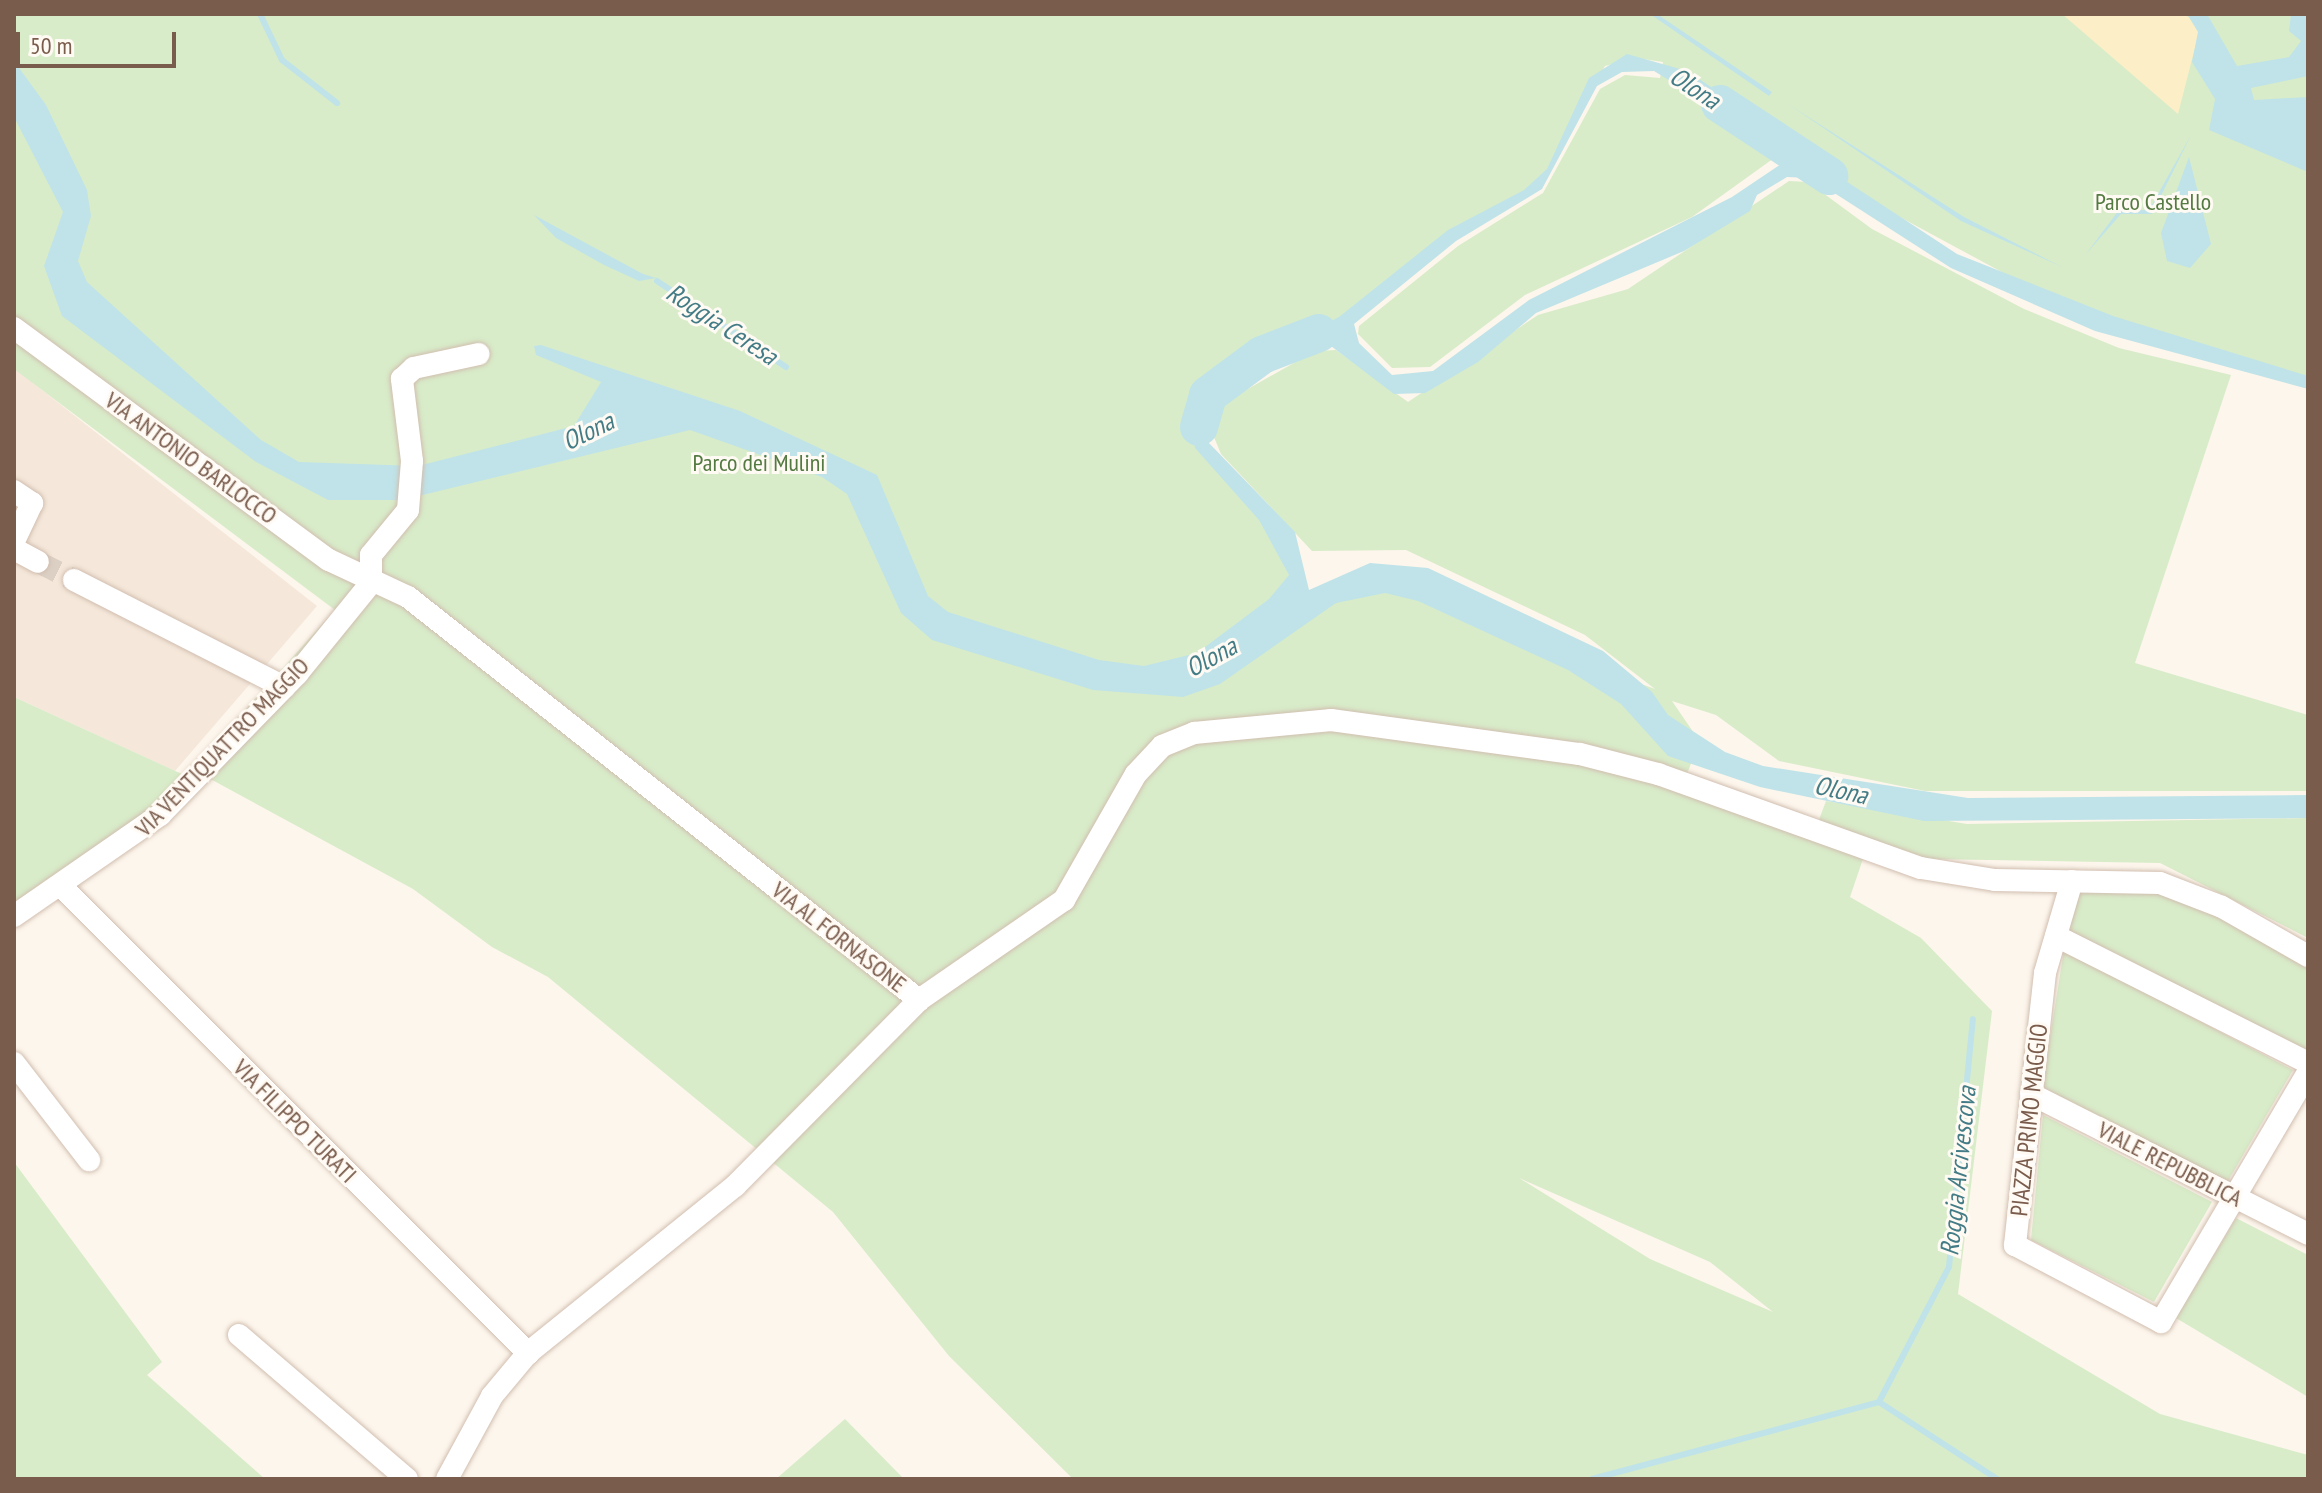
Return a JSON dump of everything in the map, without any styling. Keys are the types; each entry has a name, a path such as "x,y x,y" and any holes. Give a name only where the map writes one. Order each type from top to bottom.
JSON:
{"street":[{"name":"VIA ANTONIO BARLOCCO","path":"14,328 329,560 371,583"},
{"path":"371,583 371,555 408,510 412,461 402,379 414,368 479,354"},
{"path":"14,491 32,503 14,541"},
{"path":"14,549 38,562"},
{"path":"74,580 284,687"},
{"name":"VIA VENTIQUATTRO MAGGIO","path":"14,916 63,888 160,815 284,687 371,583"},
{"name":"VIA AL FORNASONE","path":"371,583 408,597 919,1000 735,1186 528,1353 492,1396 447,1479"},
{"path":"919,1000 1064,900 1136,774 1162,746 1194,733 1331,720 1580,754 1799,824 1921,868 1995,880 2160,883 2222,907 2308,956"},
{"name":"PIAZZA PRIMO MAGGIO","path":"2072,881 2045,973 2015,1245 2161,1322 2308,1072"},
{"name":"VIA FILIPPO TURATI","path":"63,888 528,1353"},
{"path":"2056,936 2308,1063"},
{"path":"14,1063 89,1160"},
{"name":"VIALE REPUBBLICA","path":"2031,1094 2308,1234"},
{"path":"239,1335 407,1479"}],"shaded area":[{"path":"14,368 317,606 175,771 14,697"}],"green space":[{"name":"Parco dei Mulini","path":"14,14 2308,14 2308,387 2024,284 1781,153 1692,217 1525,295 1430,367 1392,368 1358,334 1359,326 1458,246 1543,193 1600,89 1625,75 1660,78 1663,62 1636,58 1605,66 1539,184 1500,205 1335,338 1271,360 1234,383 1206,423 1207,448 1289,543 1303,594 1434,574 1558,654 1655,689 1585,635 1406,550 1312,551 1221,454 1211,430 1223,403 1315,351 1336,350 1408,402 1538,315 1628,289 1789,181 1808,182 1872,229 2024,309 2119,348 2231,375 2135,663 2308,715 2308,791 1925,791 1779,761 1716,715 1672,701 1700,742 1681,788 1864,856 1850,897 1921,938 1992,1011 1958,1294 2160,1414 2308,1455 2308,1479 1073,1479 949,1356 833,1212 548,977 492,947 413,889 192,769 335,610 14,369","holes":["1519,1178 1710,1262 1773,1312 1650,1259"]},
{"path":"14,697 195,780 14,916"},
{"path":"1826,801 1967,824 2308,818 2308,938 2160,863 1928,859 1817,825"},
{"path":"2077,889 2155,893 2216,913 2308,968 2308,1055 2066,933"},
{"path":"2064,950 2293,1070 2228,1181 2042,1088"},
{"path":"2043,1115 2212,1202 2154,1302 2031,1240"},
{"path":"14,1162 162,1362 147,1375 265,1479 14,1479"},
{"path":"2236,1218 2308,1255 2308,1397 2176,1318"},
{"path":"845,1419 904,1479 776,1479"}],"sand":[{"path":"2062,14 2183,14 2201,24 2178,114"}],"water":[{"path":"1650,14 1657,14 1772,92 1769,96"},
{"path":"2187,14 2207,14 2237,66 2289,57 2301,41 2289,31 2291,14 2308,14 2308,76 2251,88 2254,100 2308,97 2308,172 2209,130 2215,99 2192,62 2198,32"},
{"path":"1627,54 1687,71 1767,124 1759,135 1654,71 1622,72 1597,86 1542,189 1456,241 1354,324 1359,343 1392,375 1433,371 1529,300 1732,197 1784,162 1791,145 1957,254 2113,316 2308,376 2308,389 2095,331 1951,268 1811,178 1787,177 1757,195 1750,211 1684,251 1536,313 1478,362 1425,393 1394,394 1327,343 1296,351 1221,401 1208,419 1208,442 1295,532 1309,590 1370,563 1428,568 1603,651 1652,692 1668,715 1725,752 1763,766 1968,798 2308,795 2308,818 1924,821 1760,787 1668,756 1621,704 1568,670 1418,601 1385,593 1336,603 1220,684 1183,697 1093,690 932,640 901,613 847,494 822,477 690,430 402,500 328,500 256,462 62,316 44,266 63,212 14,117 14,61 46,105 87,190 91,216 78,261 87,282 261,440 299,462 418,466 574,426 601,382 536,355 534,346 541,345 740,411 877,475 928,596 948,612 1099,660 1144,666 1197,653 1269,599 1289,575 1259,520 1195,448 1190,416 1258,359 1339,317 1448,230 1524,190 1547,169 1589,78"},
{"path":"1788,104 1964,217 2062,267 1961,221"},
{"path":"2191,135 2152,214 2121,214 2086,254 2119,210 2149,210"},
{"path":"2189,157 2211,244 2190,268 2167,261 2161,233"},
{"path":"534,215 643,274 656,278 639,281 604,265 556,238"}],"waterway":[{"name":"Roggia Ceresa","path":"260,14 282,60 337,103"},
{"name":"Olona","path":"1720,104 1829,176"},
{"name":"Roggia Ceresa","path":"657,281 786,367"},
{"name":"Olona","path":"1199,427 1208,395 1262,355 1319,333"},
{"name":"Roggia Arcivescova","path":"1592,1479 1879,1402 1949,1267 1973,1019"},
{"name":"Roggia Arcivescova","path":"1879,1402 1997,1479"}],"tunnel":[{"path":"38,562 74,580"}],"park label":[{"name":"Parco Castello","path":"2153,202"}]}
